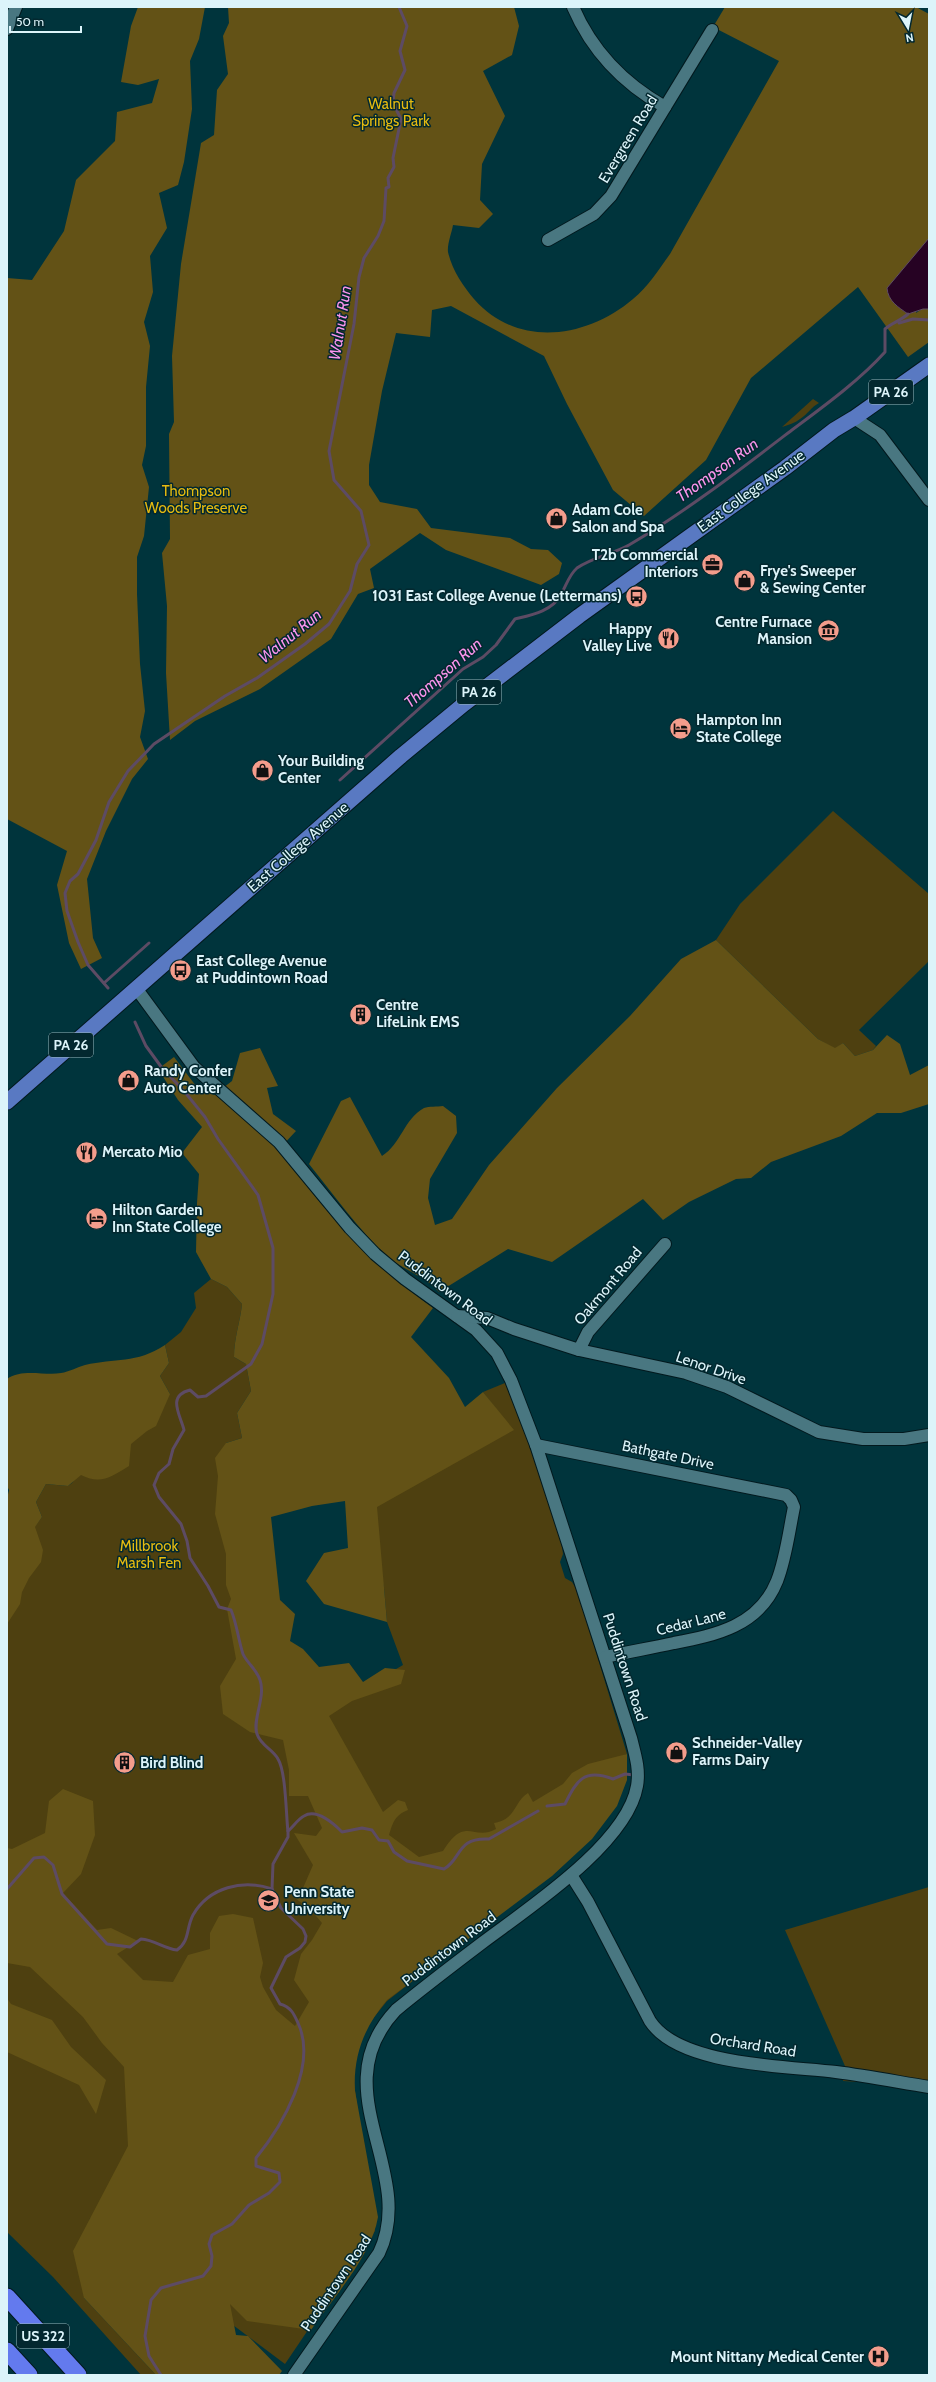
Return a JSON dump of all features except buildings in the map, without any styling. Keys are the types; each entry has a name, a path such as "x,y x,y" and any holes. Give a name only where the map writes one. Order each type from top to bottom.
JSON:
{"highway":[{"name":"US 322","path":"9,2298 78,2375"},
{"name":"US 322","path":"7,2351 29,2375"},
{"path":"7,2362 19,2375"}],"main road":[{"name":"East College Avenue","path":"7,1102 136,988 464,704 585,612 785,468 834,430 854,418 929,364"}],"street":[{"path":"7,29 16,7"},
{"path":"573,7 589,39 609,64 640,92 665,107"},
{"name":"Evergreen Road","path":"548,240 594,214 612,196 712,30"},
{"path":"854,418 880,435 929,500"},
{"name":"Puddintown Road","path":"136,988 194,1067 279,1142 365,1244 405,1279 480,1332 497,1353 511,1380 536,1445 631,1738 638,1765 637,1786 627,1811 598,1848 571,1875 407,2001 384,2022 376,2035 370,2050 366,2077 370,2114 388,2204 387,2233 379,2253 294,2375"},
{"name":"Oakmont Road","path":"579,1350 588,1332 665,1244"},
{"name":"Lenor Drive","path":"457,1316 487,1318 514,1330 579,1350 686,1373 727,1387 819,1432 863,1439 904,1439 929,1435"},
{"name":"Bathgate Drive","path":"536,1445 786,1495 791,1500"},
{"name":"Cedar Lane","path":"605,1657 716,1635 736,1627 753,1616 767,1600 777,1581 794,1507 791,1500"},
{"name":"Orchard Road","path":"571,1875 588,1902 650,2021 663,2034 693,2050 722,2059 837,2072 929,2087"}],"green space":[{"path":"138,7 205,7 199,39 190,61 192,109 184,162 178,185 159,193 167,228 150,256 153,292 144,322 150,346 146,387 146,446 142,465 149,487 144,536 137,557 137,594 140,664 145,711 140,737 148,759 132,779 106,831 87,879 93,938 102,958 81,969 69,943 57,885 67,851 7,819 7,278 32,280 64,231 76,180 115,141 117,112 152,103 159,79 138,85 121,82 131,26"},
{"path":"228,7 514,7 519,26 512,55 483,71 505,116 482,164 480,200 493,214 479,228 453,225 448,252 452,265 462,283 474,299 492,315 511,326 532,331 553,332 574,329 595,322 615,312 633,299 648,283 670,254 779,61 713,27 725,7 916,7 929,14 929,238 916,313 922,309 929,309 929,342 908,357 858,287 751,378 706,460 644,516 613,490 567,404 544,356 451,306 432,310 430,337 396,333 382,391 369,465 369,485 380,502 417,509 431,528 510,538 531,549 548,550 562,563 559,574 541,585 446,550 420,533 370,569 374,588 358,594 331,639 260,689 195,721 170,740 166,673 167,606 162,553 170,539 169,434 174,422 172,356 181,264 201,143 214,135 217,90 228,74 223,36 229,23"},
{"path":"813,399 819,403 798,420 782,427"},
{"path":"833,811 929,894 929,961 859,1030 876,1046 873,1050 855,1056 843,1043 835,1049 818,1039 716,940 740,904"},
{"path":"716,940 818,1039 835,1048 843,1043 855,1056 873,1050 887,1035 900,1044 910,1075 929,1065 929,1104 901,1113 877,1113 841,1136 771,1162 751,1178 736,1179 689,1202 663,1220 643,1199 552,1262 508,1249 439,1292 427,1281 392,1260 375,1245 309,1164 341,1101 350,1097 382,1156 394,1145 417,1113 426,1107 443,1106 456,1116 457,1133 430,1179 428,1198 435,1225 452,1219 489,1165 557,1088 630,1016 681,959"},
{"path":"260,1048 278,1086 267,1088 273,1114 296,1131 280,1148 313,1193 349,1235 369,1255 433,1308 411,1337 449,1378 465,1407 483,1392 514,1430 377,1507 387,1622 324,1604 306,1581 324,1553 348,1548 345,1501 312,1506 271,1517 280,1600 295,1614 290,1641 303,1649 319,1667 349,1663 363,1682 385,1668 405,1670 401,1684 352,1701 329,1716 383,1812 398,1800 405,1802 408,1810 397,1817 389,1835 419,1857 443,1851 451,1840 464,1831 481,1833 496,1829 494,1823 507,1818 523,1796 528,1793 533,1802 563,1784 572,1773 588,1764 627,1754 627,1780 617,1806 592,1839 552,1876 387,2000 366,2031 358,2054 355,2091 378,2217 368,2246 350,2276 311,2330 247,2321 230,2304 236,2335 248,2336 282,2371 279,2375 156,2375 84,2298 73,2251 128,2146 124,2067 102,2043 83,2017 30,1967 7,1963 7,1848 12,1849 45,1833 49,1801 63,1789 93,1801 95,1835 81,1874 63,1893 97,1930 111,1928 138,1941 117,1954 143,1980 173,1982 188,1955 210,1949 210,1933 219,1916 233,1914 253,1918 263,1963 260,1977 263,1987 276,2010 295,2026 309,2002 294,1980 301,1954 312,1940 322,1923 311,1910 295,1898 303,1888 313,1865 294,1833 316,1836 322,1828 308,1796 289,1796 289,1770 283,1740 250,1732 223,1714 220,1686 236,1659 227,1609 231,1599 226,1585 226,1554 215,1514 218,1476 215,1458 226,1443 242,1438 237,1413 251,1391 246,1364 234,1357 242,1304 227,1287 211,1279 196,1252 199,1174 182,1153 202,1127 178,1100 158,1069 174,1057 196,1086 214,1095 232,1081 240,1053"},
{"name":"Penn State University","path":"211,1279 227,1287 242,1304 234,1357 246,1364 251,1391 237,1413 242,1438 226,1443 254,1571 302,1724 403,1665 387,1622 384,1588 361,1491 503,1418 483,1392 505,1383 528,1439 561,1540 563,1554 560,1562 565,1578 572,1582 577,1590 627,1754 622,1756 414,1980 387,2001 363,2031 351,2062 375,2231 285,2364 90,2218 84,2298 156,2375 141,2375 53,2277 7,2232 7,1563 42,1517 36,1502 46,1484 68,1486 72,1483 151,1384 170,1394 160,1376 169,1363 165,1345 181,1332 196,1308 194,1293"},
{"path":"165,1345 169,1363 160,1376 170,1394 156,1426 147,1431 131,1444 129,1466 106,1478 94,1479 81,1475 68,1486 46,1484 36,1502 42,1517 35,1527 43,1550 41,1562 29,1578 22,1592 20,1604 7,1624 7,1499 9,1490 7,1486 7,1379 26,1373 55,1374 67,1372 85,1365 135,1358"},
{"path":"929,1887 929,2086 843,2081 845,2066 785,1930"},
{"path":"7,1998 11,2004 52,2020 71,2047 106,2080 96,2114 79,2085 7,2052"}],"shaded area":[{"path":"929,238 929,309 923,309 908,314 891,300 887,288"}],"waterway":[{"name":"Walnut Run","path":"108,988 88,965 67,911 65,893 70,881 78,874 96,840 109,802 128,771 154,744 225,696 257,678 305,644 329,624 350,591 357,564 369,545 361,511 334,480 329,451 354,324 359,277 364,258 378,236 384,221 386,188 389,187 388,178 394,167 393,158 401,119 393,103 394,93 405,70 400,51 407,26 399,7"},
{"name":"Thompson Run","path":"340,780 463,669 483,657 496,645 515,619 540,612 552,605 560,596 569,578 577,568 583,564 629,545 670,519 730,477 838,395 863,374 885,352 885,329 908,314"},
{"path":"899,323 913,319 929,320"},
{"path":"104,983 149,943"},
{"name":"Thompson Run","path":"135,1022 146,1046 162,1068 184,1091 205,1117 218,1139 258,1195 273,1248 273,1294 262,1344 251,1364 206,1396 198,1397 190,1390 183,1393 179,1397 177,1407 184,1430 173,1449 169,1464 159,1473 154,1485 159,1497 181,1524 187,1541 190,1558 208,1586 219,1607 231,1610 243,1654 257,1673 260,1680 261,1694 256,1722 257,1734 261,1742 276,1756 281,1765 288,1832 288,1837 273,1864 272,1889"},
{"path":"547,1806 565,1804 573,1788 583,1778 588,1776 595,1775 613,1779 625,1774 634,1775"},
{"path":"288,1831 302,1817 309,1814 320,1815 335,1825 342,1832 362,1828 372,1830 379,1840 388,1841 394,1852 407,1861 444,1869 450,1865 465,1845 471,1841 478,1839 489,1839 538,1811"},
{"path":"7,1889 34,1858 44,1857 53,1865 62,1894 107,1944 130,1947 141,1939 177,1950 184,1943 193,1915 200,1905 208,1898 217,1892 238,1885 261,1886 272,1889 281,1908 303,1929 306,1936 305,1942 300,1948 286,1957 271,1988 280,2004 289,2009 298,2023 303,2040 304,2058 294,2095 286,2113 256,2158 256,2166 279,2173 280,2182 269,2193 249,2205 232,2224 212,2235 209,2244 212,2256 211,2266 203,2276 161,2288 151,2300 145,2336 149,2356 161,2375"}],"place":[{"name":"Adam Cole Salon and Spa","path":"556,519"},
{"name":"T2b Commercial Interiors","path":"713,564"},
{"name":"Frye's Sweeper & Sewing Center","path":"745,580"},
{"name":"1031 East College Avenue (Lettermans)","path":"637,596"},
{"name":"Centre Furnace Mansion","path":"828,631"},
{"name":"Happy Valley Live","path":"668,638"},
{"name":"Hampton Inn State College","path":"681,729"},
{"name":"Your Building Center","path":"263,770"},
{"name":"East College Avenue at Puddintown Road","path":"181,970"},
{"name":"Centre LifeLink EMS","path":"360,1014"},
{"name":"Randy Confer Auto Center","path":"129,1080"},
{"name":"Mercato Mio","path":"87,1152"},
{"name":"Hilton Garden Inn State College","path":"97,1219"},
{"name":"Schneider-Valley Farms Dairy","path":"676,1752"},
{"name":"Bird Blind","path":"125,1763"},
{"name":"Penn State University","path":"268,1901"},
{"name":"Mount Nittany Medical Center","path":"879,2357"}],"park label":[{"name":"Walnut Springs Park","path":"391,112"},
{"name":"Thompson Woods Preserve","path":"196,500"},
{"name":"Millbrook Marsh Fen","path":"149,1554"}]}
